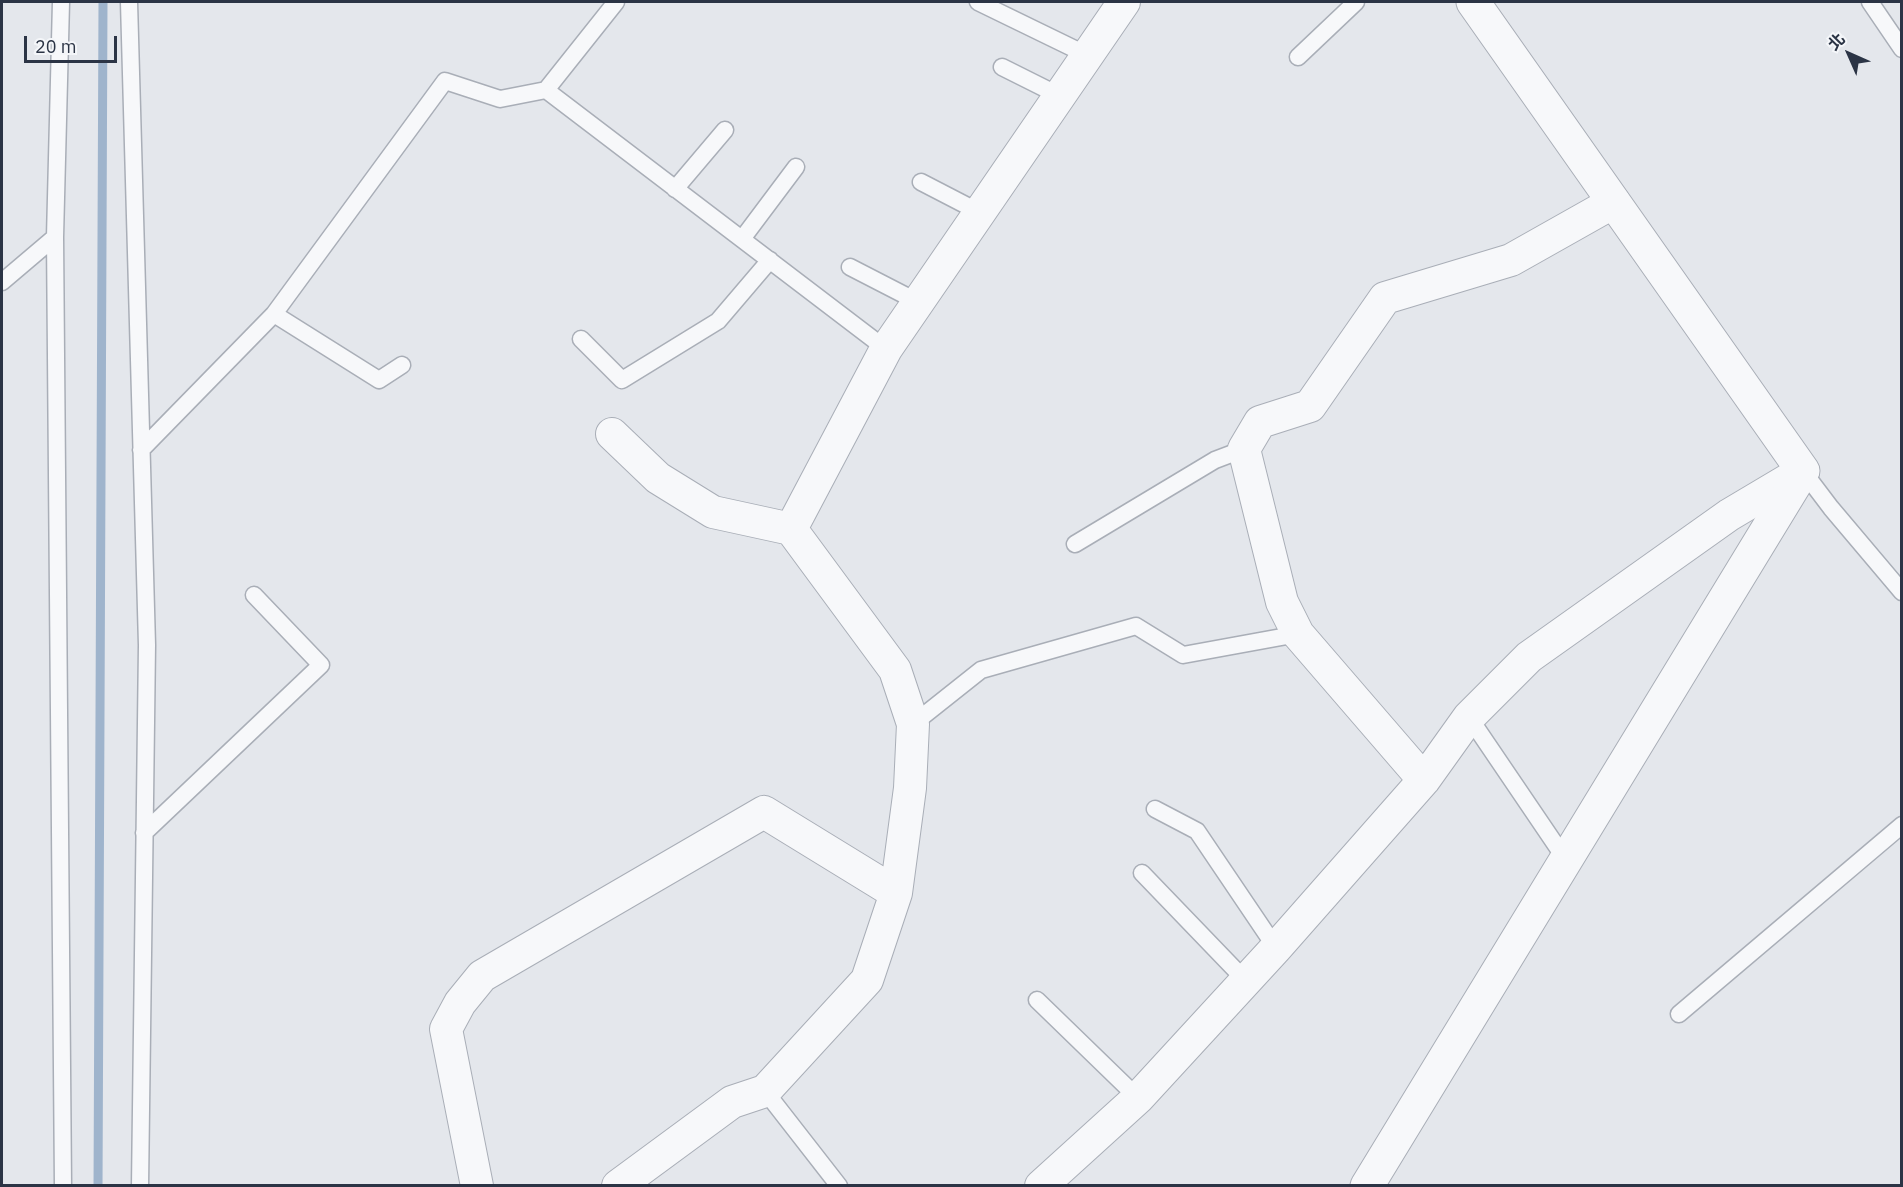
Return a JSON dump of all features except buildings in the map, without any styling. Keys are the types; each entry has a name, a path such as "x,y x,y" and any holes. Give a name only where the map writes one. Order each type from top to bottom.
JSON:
{"street":[{"path":"791,529 886,349 1124,2"},
{"path":"1473,2 1803,471"},
{"path":"1424,780 1298,634 1282,602 1244,449 1260,422 1310,406 1385,298 1511,260 1614,202"},
{"path":"612,434 658,478 712,512 791,529 895,670 913,724 910,788 896,893 867,980 765,1091 732,1102 618,1185"},
{"path":"1041,1185 1138,1098 1276,948 1424,780 1469,717 1529,657 1728,515 1803,471"},
{"path":"1367,1185 1803,471"},
{"path":"477,1185 446,1029 460,1003 482,976 764,812 896,893"}],"lane":[{"path":"61,2 55,237 63,1185"},
{"path":"129,2 147,645 140,1185"},
{"path":"141,450 274,315 445,81 501,99 546,90 616,2"},
{"path":"978,2 1087,55"},
{"path":"1298,57 1356,2"},
{"path":"1870,2 1902,49"},
{"path":"1002,67 1060,96"},
{"path":"546,90 886,349"},
{"path":"675,189 725,130"},
{"path":"742,239 796,167"},
{"path":"921,182 979,212"},
{"path":"2,282 55,237"},
{"path":"581,339 622,380 718,321 770,260"},
{"path":"850,267 918,302"},
{"path":"274,315 379,380 402,365"},
{"path":"1075,544 1215,460 1244,449"},
{"path":"1803,471 1902,592"},
{"path":"144,833 321,665 254,595"},
{"path":"913,724 981,670 1136,626 1183,655 1298,634"},
{"path":"1469,717 1566,860"},
{"path":"1155,809 1197,831 1276,948"},
{"path":"1679,1014 1902,825"},
{"path":"1142,873 1246,981"},
{"path":"1037,999 1138,1098"},
{"path":"765,1091 839,1185"}],"waterway":[{"path":"98,1186 103,2"}]}
